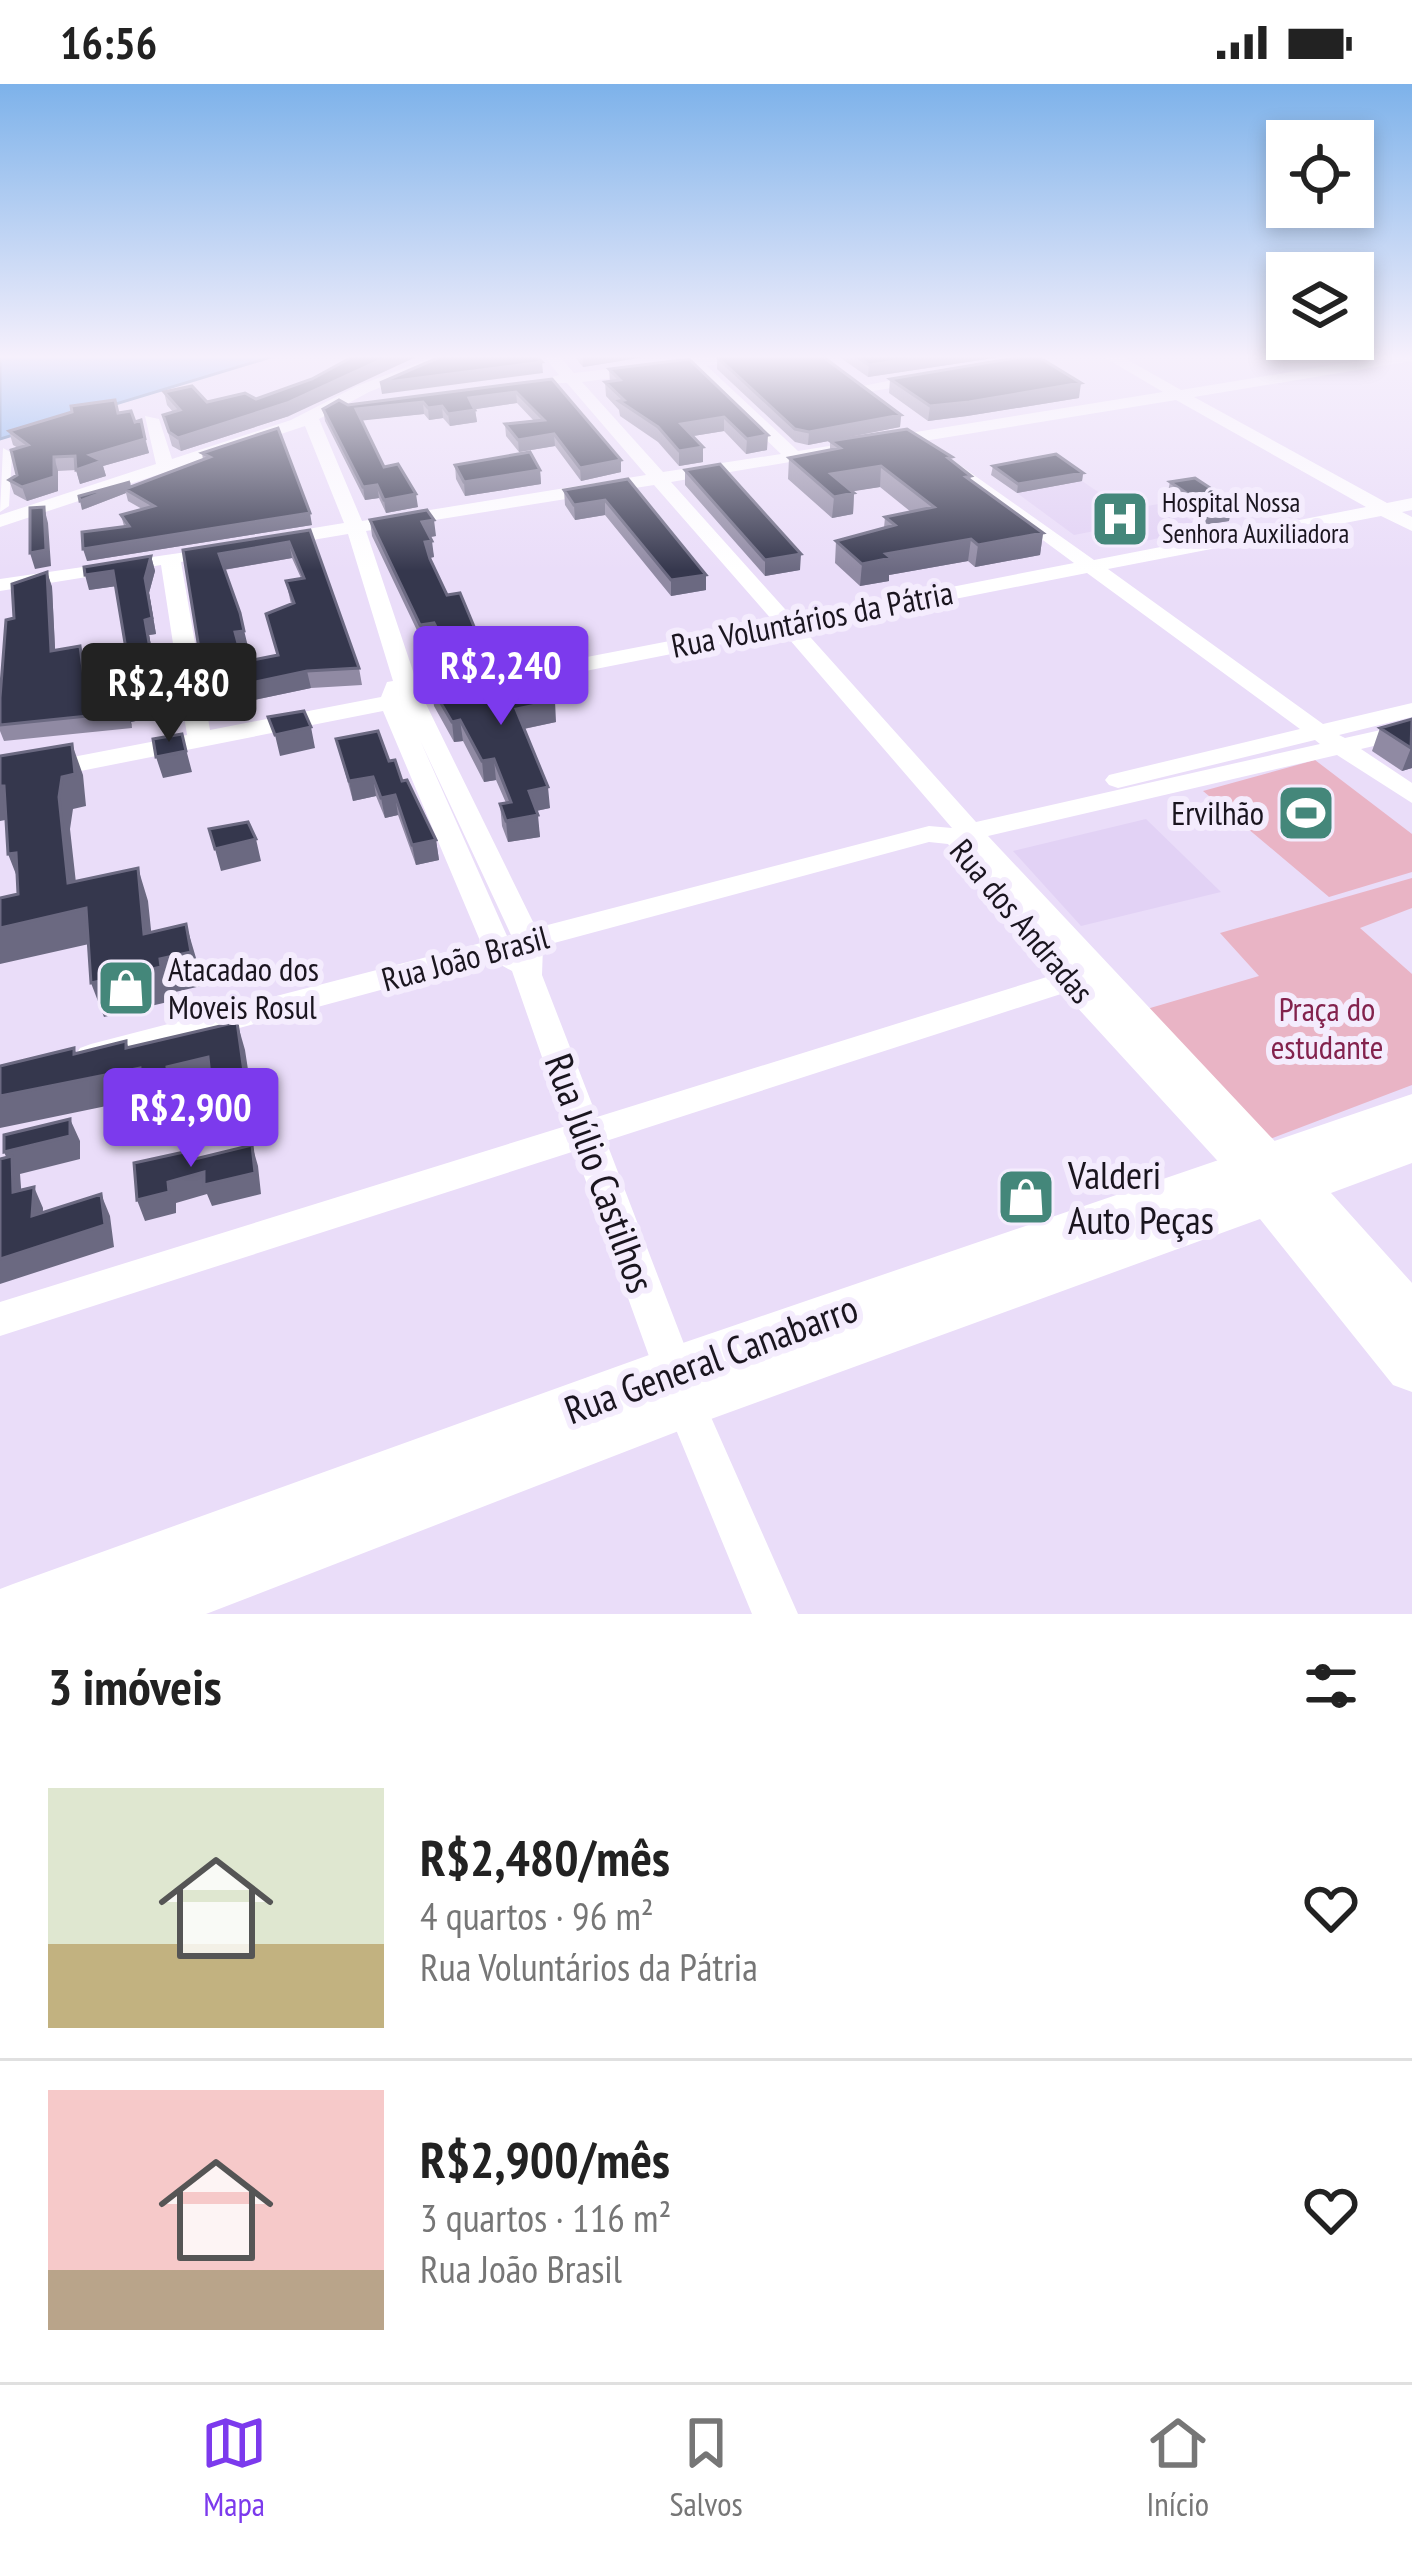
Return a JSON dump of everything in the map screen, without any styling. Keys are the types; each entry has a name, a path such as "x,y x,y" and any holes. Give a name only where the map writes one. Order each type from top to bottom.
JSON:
{"main road":[{"name":"Rua General Canabarro","path":"1271,1178 1412,1111"},
{"name":"Rua General Canabarro","path":"13,1614 220,1558 680,1387 1271,1178 1412,1145"},
{"name":"Rua dos Andradas","path":"1271,1178 1407,1342"},
{"name":"Rua General Canabarro","path":"127,1614 220,1558"}],"street":[{"path":"154,427 166,467"},
{"path":"0,521 281,427"},
{"name":"Rua Júlio Castilhos","path":"314,427 402,695 518,955 680,1387 775,1614"},
{"name":"Rua dos Andradas","path":"604,427 882,744 949,828 1271,1178"},
{"path":"765,427 796,457"},
{"path":"0,585 648,478 990,427"},
{"path":"1229,427 1412,535"},
{"path":"924,437 1290,712 1412,815"},
{"path":"0,506 3,453"},
{"name":"Rua Voluntários da Pátria","path":"0,779 772,620 1094,565 1412,495"},
{"path":"1367,505 1412,525"},
{"name":"Rua Voluntários da Pátria","path":"1367,505 1412,505"},
{"path":"170,559 199,735"},
{"name":"Rua João Brasil","path":"1328,742 1412,710"},
{"name":"Rua João Brasil","path":"68,1062 518,955 949,828 1328,742 1412,730"},
{"name":"Rua Voluntários da Pátria","path":"0,768 199,735"},
{"path":"1328,742 1412,795"},
{"path":"0,1319 584,1138 1083,976"}],"shaded area":[{"name":"Hospital Nossa Senhora Auxiliadora","path":"1082,481 1125,510 1164,503 1203,528 1137,543 1115,527 1074,535 1017,493"},
{"path":"1146,819 1221,892 1081,926 1013,851"}],"green space":[{"name":"Ervilhão","path":"1315,760 1412,834 1412,872 1329,897 1203,791"},
{"name":"Praça do estudante","path":"1412,878 1412,908 1360,928 1412,974 1412,1085 1257,1144 1140,1011 1259,976 1220,933"}],"water":[{"path":"0,427 38,427 0,439"}],"building":[{"path":"143,427 145,439 90,455 102,461 76,470 75,456 54,457 54,477 22,487 9,480 17,475 11,450 28,445 9,431"},
{"path":"167,427 211,427 178,438"},
{"path":"332,427 365,427 384,467 398,464 416,494 384,500 377,485 363,487"},
{"path":"508,427 593,427 621,460 580,468 554,434 518,440"},
{"path":"658,427 684,427 703,447 679,451"},
{"path":"735,427 760,427 768,435 747,439"},
{"path":"793,427 834,427 809,432"},
{"path":"278,428 310,513 83,549 82,532 129,526 121,515 154,506 125,489 210,457 202,453"},
{"path":"907,429 952,457 948,458 971,476 966,477 1043,533 978,545 971,539 886,554 891,558 862,564 836,541 895,525 885,517 934,507 881,466 831,474 854,493 834,497 789,458 840,448 830,441"},
{"path":"530,452 540,470 464,482 455,465"},
{"path":"1056,454 1083,473 1018,484 993,466"},
{"path":"720,464 801,554 765,560 685,470"},
{"path":"1195,478 1233,503 1207,507 1170,482"},
{"path":"628,479 706,575 671,580 605,500 574,505 564,490"},
{"path":"130,482 80,501 79,496"},
{"path":"44,507 46,550 30,553 30,508"},
{"path":"427,510 434,520 422,522 432,541 425,542 430,559 447,595 460,593 475,629 466,631 472,643 447,648 434,623 420,625 370,520"},
{"path":"310,530 359,668 307,671 231,687 224,664 202,667 183,550","holes":["289,542 304,578 286,581 294,603 266,614 278,655 243,662 235,632 244,631 219,554"]},
{"path":"151,556 145,578 152,618 145,620 159,700 126,706 127,712 0,725 6,620 14,618 12,584 47,572 51,651 80,646 84,677 115,672 115,663 128,661 113,571 85,575 84,567"},
{"path":"536,666 555,701 516,709 548,787 529,791 538,815 506,821 500,804 511,802 494,759 482,761 460,720 452,722 431,686"},
{"path":"304,711 311,727 275,735 268,717"},
{"path":"1412,719 1411,748 1380,728"},
{"path":"378,731 389,761 395,760 402,781 407,780 436,840 412,845 395,795 381,798 373,777 349,781 336,739"},
{"path":"182,734 186,751 156,757 153,739"},
{"path":"72,744 75,774 62,777 59,797 68,883 138,868 144,934 186,924 191,952 160,959 161,967 91,983 86,908 0,928 0,898 18,894 16,853 8,854 0,756"},
{"path":"248,822 256,839 215,849 209,829"},
{"path":"237,1022 246,1086 212,1095 208,1057 167,1067 170,1100 143,1107 140,1068 0,1096 0,1066 74,1048 74,1054 126,1041 126,1048"},
{"path":"70,1119 70,1136 4,1152 4,1135"},
{"path":"252,1145 255,1173 204,1185 204,1172 168,1182 169,1192 137,1200 134,1163 193,1150 195,1159"},
{"path":"12,1156 13,1192 34,1187 32,1216 101,1194 105,1225 0,1259 0,1159"}],"place":[{"name":"Hospital Nossa Senhora Auxiliadora","path":"1120,519"},
{"name":"Ervilhão","path":"1306,813"},
{"name":"Atacadao dos Moveis Rosul","path":"126,988"},
{"name":"Valderi Auto Peças","path":"1026,1197"}]}
